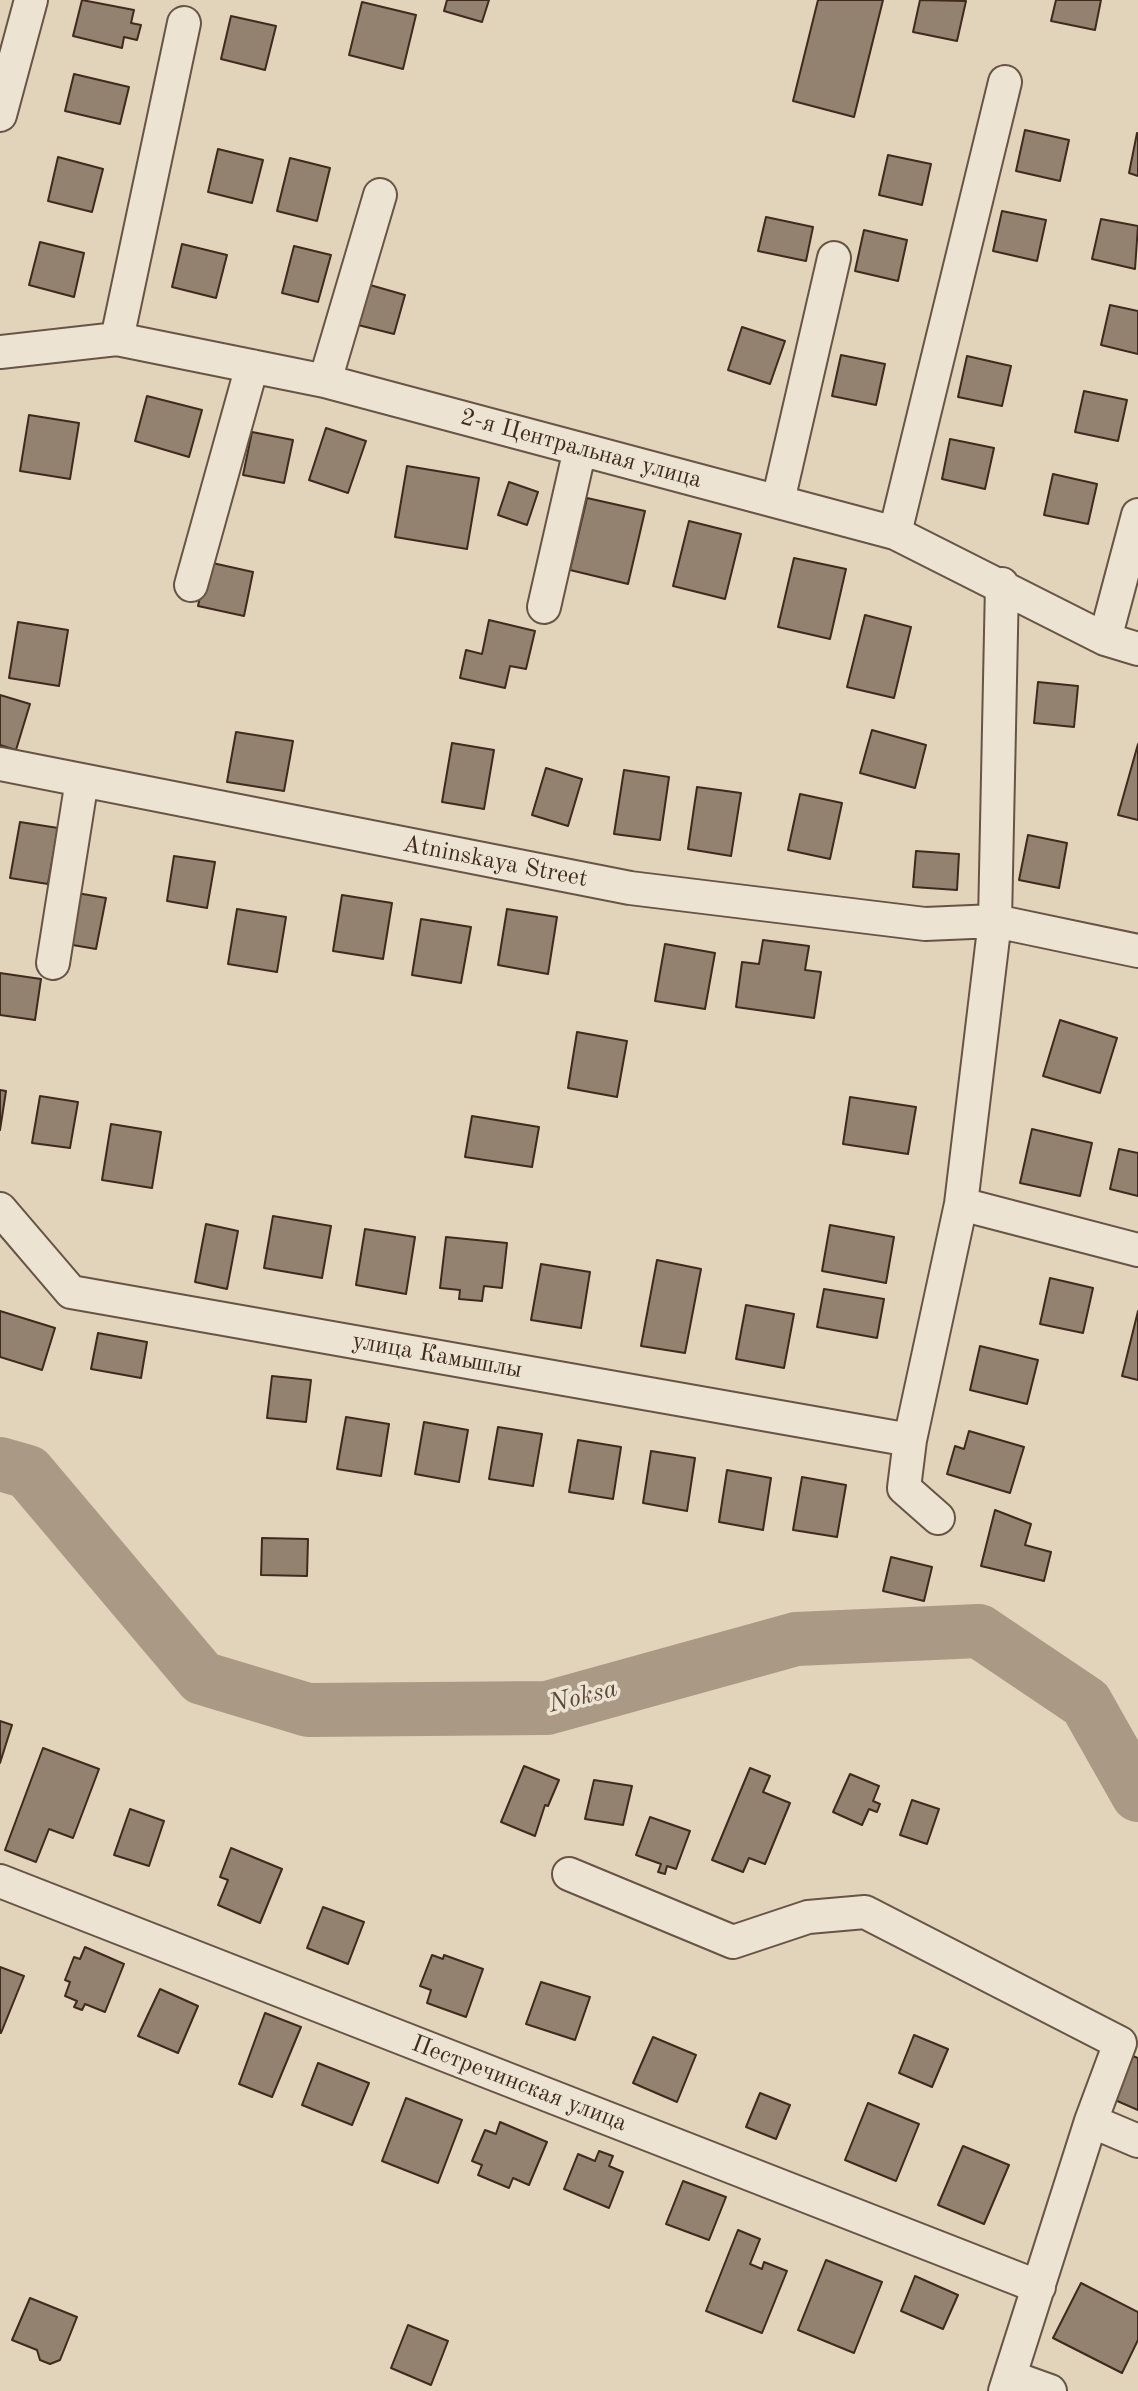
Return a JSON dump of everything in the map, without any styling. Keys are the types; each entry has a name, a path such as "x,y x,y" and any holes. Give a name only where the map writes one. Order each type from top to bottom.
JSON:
{"street":[{"path":"0,115 31,0"},
{"path":"117,339 184,23"},
{"path":"895,533 1005,82"},
{"path":"325,381 380,195"},
{"path":"778,501 834,258"},
{"name":"2-я Центральная улица","path":"2,360 117,339 325,381 895,533 1002,584 1105,639 1138,649"},
{"path":"191,585 252,366"},
{"path":"544,607 580,449"},
{"path":"1105,639 1138,515"},
{"path":"938,1518 904,1488 910,1440 961,1204 995,921 1002,584"},
{"name":"Atninskaya Street","path":"0,764 630,888 925,924 995,921 1138,951"},
{"path":"53,963 82,780"},
{"path":"961,1204 1138,1250"},
{"name":"улица Камышлы","path":"0,1209 71,1292 910,1440"},
{"path":"569,1874 733,1942 808,1917 865,1912 1120,2043 1091,2121 1008,2384 1050,2391"},
{"name":"Пестречинская улица","path":"0,1881 1039,2287"},
{"path":"1091,2121 1138,2141"}],"building":[{"path":"82,0 134,10 131,23 141,25 137,40 124,37 122,48 73,36"},
{"path":"447,0 489,0 482,22 444,11"},
{"path":"818,0 883,0 854,117 793,101"},
{"path":"920,0 966,1 957,41 913,32"},
{"path":"1056,0 1101,0 1095,30 1051,21"},
{"path":"362,2 416,15 403,69 349,55"},
{"path":"231,16 276,26 265,70 221,59"},
{"path":"74,74 129,87 120,124 65,111"},
{"path":"1025,130 1069,140 1060,181 1016,171"},
{"path":"1138,133 1138,176 1129,173"},
{"path":"218,149 263,160 252,203 208,192"},
{"path":"888,155 931,164 922,205 879,195"},
{"path":"58,157 103,169 92,212 48,201"},
{"path":"290,158 330,168 317,221 277,211"},
{"path":"1002,211 1046,220 1037,261 993,251"},
{"path":"766,217 813,227 806,261 758,251"},
{"path":"1101,219 1138,226 1135,269 1092,259"},
{"path":"864,230 907,240 898,281 855,271"},
{"path":"40,242 84,253 74,297 29,285"},
{"path":"182,244 227,255 216,298 172,287"},
{"path":"294,246 331,255 318,302 282,293"},
{"path":"370,285 405,295 394,334 358,325"},
{"path":"1110,305 1138,311 1138,354 1101,345"},
{"path":"742,327 785,341 770,384 728,370"},
{"path":"841,355 885,364 876,405 832,396"},
{"path":"967,356 1011,366 1002,406 958,397"},
{"path":"1084,391 1127,400 1118,441 1075,432"},
{"path":"147,396 202,410 189,457 135,441"},
{"path":"29,415 79,423 70,479 20,471"},
{"path":"326,428 366,441 348,493 309,480"},
{"path":"252,432 293,440 284,483 243,475"},
{"path":"950,439 994,448 985,489 942,479"},
{"path":"407,466 479,478 467,549 395,537"},
{"path":"1053,474 1097,484 1088,524 1044,515"},
{"path":"509,482 538,492 527,525 498,515"},
{"path":"587,498 645,511 628,584 570,570"},
{"path":"689,521 741,534 725,599 673,586"},
{"path":"794,558 846,569 830,639 778,627"},
{"path":"208,562 253,572 244,616 198,606"},
{"path":"865,615 911,627 894,698 847,687"},
{"path":"489,620 535,631 526,669 510,666 505,688 460,678 466,650 482,654"},
{"path":"18,622 68,630 59,686 9,678"},
{"path":"1038,682 1078,686 1074,727 1034,723"},
{"path":"0,695 30,704 16,750 0,745"},
{"path":"872,730 926,745 915,788 860,773"},
{"path":"236,732 293,741 284,791 227,782"},
{"path":"452,743 494,750 484,809 442,802"},
{"path":"1138,744 1138,820 1118,815"},
{"path":"546,768 582,779 568,826 532,815"},
{"path":"624,770 669,777 660,840 614,834"},
{"path":"697,787 741,793 731,856 688,849"},
{"path":"800,794 842,803 830,859 788,850"},
{"path":"20,822 58,828 48,884 10,878"},
{"path":"1028,835 1067,843 1059,888 1019,880"},
{"path":"916,851 959,854 957,890 913,887"},
{"path":"174,856 215,862 207,908 167,901"},
{"path":"77,893 106,898 96,949 67,944"},
{"path":"342,895 392,903 383,959 333,951"},
{"path":"237,909 286,917 277,972 228,964"},
{"path":"507,909 557,917 548,974 498,965"},
{"path":"421,919 471,927 461,983 412,975"},
{"path":"763,940 809,946 805,970 821,972 814,1018 736,1007 742,962 759,964"},
{"path":"665,944 715,953 705,1009 655,1001"},
{"path":"0,973 41,979 35,1020 0,1015"},
{"path":"1060,1020 1117,1038 1100,1093 1043,1076"},
{"path":"577,1032 627,1041 617,1097 568,1088"},
{"path":"0,1090 6,1091 0,1130"},
{"path":"40,1096 78,1102 70,1148 32,1143"},
{"path":"850,1097 916,1107 908,1154 843,1144"},
{"path":"472,1116 539,1127 532,1167 465,1157"},
{"path":"111,1124 161,1132 152,1188 102,1180"},
{"path":"1032,1129 1092,1143 1080,1196 1020,1183"},
{"path":"1119,1149 1138,1153 1138,1196 1110,1189"},
{"path":"273,1216 331,1226 322,1278 264,1268"},
{"path":"206,1224 238,1231 227,1289 195,1282"},
{"path":"830,1225 894,1237 886,1283 822,1271"},
{"path":"365,1229 415,1237 406,1294 356,1285"},
{"path":"446,1237 507,1243 502,1288 484,1286 482,1301 459,1299 460,1290 440,1288"},
{"path":"657,1260 701,1269 685,1353 641,1346"},
{"path":"541,1264 590,1272 581,1328 531,1320"},
{"path":"1050,1278 1093,1288 1083,1333 1040,1324"},
{"path":"824,1289 884,1299 877,1338 817,1327"},
{"path":"746,1305 794,1314 784,1368 736,1359"},
{"path":"0,1311 55,1328 42,1370 0,1357"},
{"path":"1138,1311 1138,1380 1122,1376"},
{"path":"98,1333 147,1342 141,1378 91,1369"},
{"path":"980,1346 1038,1360 1027,1404 970,1390"},
{"path":"272,1376 311,1380 306,1422 267,1418"},
{"path":"346,1417 389,1424 381,1476 337,1469"},
{"path":"424,1422 468,1430 459,1482 415,1474"},
{"path":"498,1427 542,1434 533,1486 489,1479"},
{"path":"969,1431 1024,1447 1010,1493 947,1474 955,1446 964,1449"},
{"path":"578,1440 621,1447 613,1499 569,1492"},
{"path":"651,1451 695,1458 687,1511 643,1503"},
{"path":"727,1470 771,1478 763,1530 719,1522"},
{"path":"802,1477 846,1485 837,1537 793,1530"},
{"path":"995,1510 1031,1524 1025,1545 1051,1552 1044,1581 981,1566"},
{"path":"262,1538 308,1539 307,1576 261,1575"},
{"path":"891,1557 932,1567 924,1601 883,1591"},
{"path":"0,1721 12,1725 0,1763"},
{"path":"43,1748 99,1769 73,1838 49,1829 36,1862 5,1850"},
{"path":"524,1766 559,1780 548,1806 545,1805 535,1836 501,1822"},
{"path":"750,1768 770,1776 763,1792 790,1803 765,1864 749,1858 743,1872 712,1860"},
{"path":"850,1774 879,1786 873,1801 880,1804 877,1812 869,1809 862,1825 833,1812"},
{"path":"594,1780 632,1786 623,1825 585,1819"},
{"path":"912,1800 939,1809 927,1844 900,1835"},
{"path":"130,1809 164,1821 149,1866 114,1855"},
{"path":"650,1817 690,1831 676,1869 667,1866 665,1874 658,1872 661,1864 636,1855"},
{"path":"231,1848 282,1869 260,1923 218,1905 228,1880 220,1877"},
{"path":"323,1907 364,1922 348,1964 307,1948"},
{"path":"85,1947 124,1964 105,2012 85,2004 82,2010 74,2007 77,2001 65,1996 70,1982 65,1980 74,1957 80,1959"},
{"path":"432,1955 443,1959 444,1955 483,1969 466,2017 427,2003 431,1990 420,1986"},
{"path":"0,1967 24,1976 1,2033 0,2033"},
{"path":"541,1982 590,1997 575,2040 526,2024"},
{"path":"160,1989 198,2006 178,2053 138,2036"},
{"path":"265,2013 301,2027 272,2097 239,2084"},
{"path":"914,2035 948,2049 932,2087 899,2073"},
{"path":"653,2037 696,2055 677,2102 633,2083"},
{"path":"1133,2056 1138,2058 1138,2110 1115,2100"},
{"path":"318,2063 369,2083 352,2125 302,2105"},
{"path":"760,2093 790,2105 776,2139 746,2127"},
{"path":"406,2098 462,2120 438,2183 382,2161"},
{"path":"868,2103 919,2124 896,2181 845,2160"},
{"path":"500,2122 547,2142 529,2185 513,2178 509,2188 478,2175 482,2165 472,2161 485,2130 496,2134"},
{"path":"963,2146 1009,2165 984,2224 938,2205"},
{"path":"599,2151 613,2156 609,2166 623,2172 609,2208 564,2189 578,2154 595,2161"},
{"path":"683,2181 726,2197 709,2240 666,2224"},
{"path":"738,2230 760,2239 750,2264 762,2269 764,2262 787,2271 762,2333 706,2311"},
{"path":"826,2260 882,2282 854,2353 798,2330"},
{"path":"915,2276 958,2295 943,2329 901,2311"},
{"path":"1081,2283 1138,2312 1138,2340 1122,2373 1053,2338"},
{"path":"30,2298 77,2317 60,2360 50,2364 40,2360 37,2350 12,2340"},
{"path":"408,2325 448,2341 431,2385 391,2368"}],"waterway":[{"name":"Noksa","path":"0,1464 28,1472 202,1678 308,1710 547,1708 796,1639 979,1631 1086,1703 1138,1795"}]}
